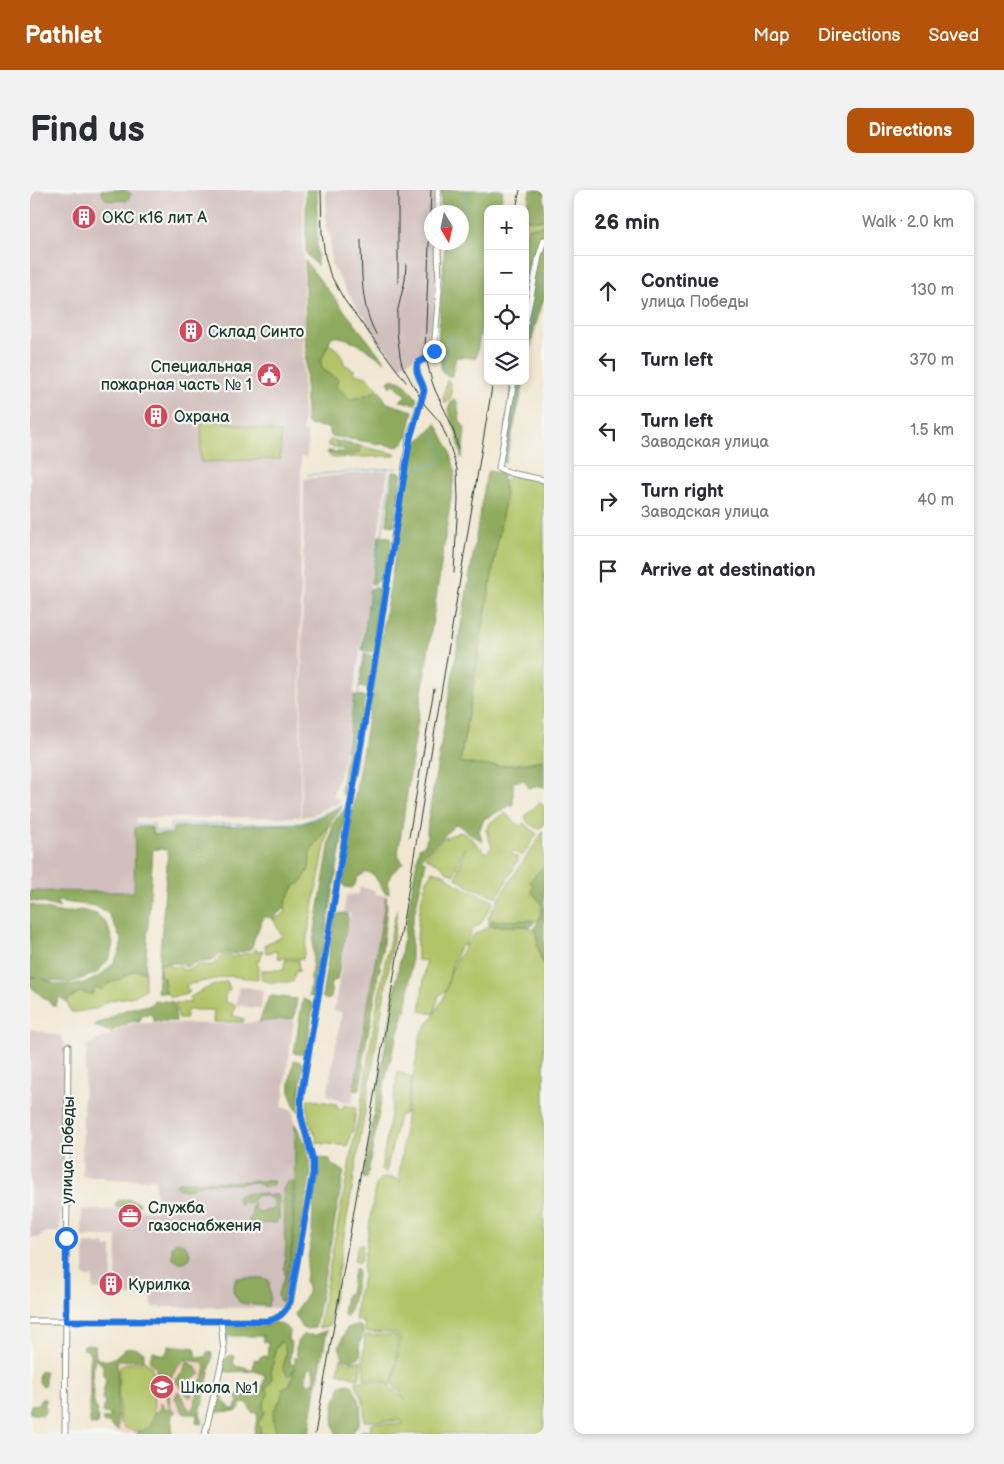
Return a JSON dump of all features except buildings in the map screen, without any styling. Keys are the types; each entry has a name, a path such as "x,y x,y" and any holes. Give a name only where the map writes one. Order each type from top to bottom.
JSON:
{"street":[{"path":"438,190 438,205"},
{"path":"529,305 544,240"},
{"path":"30,1321 262,1321 275,1319 286,1312 290,1302 313,1173 313,1160 301,1116 301,1097 376,654 410,439 424,391 424,385 417,368 422,360 429,357 434,351 438,291 438,250"},
{"path":"513,385 499,468 510,473 544,480"},
{"name":"улица Победы","path":"65,1434 68,1046"},
{"path":"205,1434 224,1352 221,1321"}],"shaded area":[{"path":"30,190 303,190 303,432 307,432 307,457 301,457 300,817 136,818 135,892 30,891"},
{"path":"326,190 435,190 435,205 424,205 424,250 436,250 436,291 429,349 399,367 383,345 380,347 365,316 361,314 331,264 330,234 326,231"},
{"path":"388,470 343,761 333,796 339,799 337,805 331,805 312,815 301,817 304,479"},
{"path":"360,887 375,890 375,894 386,896 352,1104 327,1095 342,1012 334,1011 350,914 344,913 346,895 358,894"},
{"path":"239,986 263,990 261,1009 236,1005"},
{"path":"294,1018 282,1107 293,1110 295,1124 294,1237 284,1306 281,1308 152,1307 152,1297 107,1295 107,1290 93,1290 93,1277 84,1277 84,1244 105,1244 106,1248 112,1247 112,1282 116,1283 117,1237 82,1237 82,1210 159,1210 155,1179 106,1180 105,1177 82,1176 83,1104 87,1045 133,1023 228,1024"},
{"path":"30,1029 61,1036 65,1044 63,1194 60,1232 46,1232 38,1238 30,1238"},
{"name":"Школа №1","path":"212,1359 200,1414 172,1413 172,1434 120,1434 118,1431 117,1361"}],"green space":[{"path":"101,190 126,190 131,194 127,201 111,201 105,198"},
{"path":"306,190 317,190 317,266 306,253"},
{"path":"441,190 503,190 501,205 484,205 484,310 476,358 456,357 452,376 446,376 441,369 441,350 438,341 444,250 469,250 469,205 441,205"},
{"path":"530,190 544,190 544,220 529,220 528,205"},
{"path":"529,220 544,220 544,226 529,228"},
{"path":"544,226 544,298 529,354 529,250 529,228"},
{"path":"305,261 385,362 353,342 332,336 321,360 322,369 338,379 336,386 350,399 379,390 387,403 413,411 407,438 399,447 331,436 329,428 308,425 306,421"},
{"path":"329,344 339,352 344,364 354,370 356,375 369,379 379,390 350,399 336,386 338,379 322,369 321,360"},
{"path":"390,380 398,380 404,383 416,398 416,404 400,401 406,395 394,384 391,387 388,382"},
{"path":"447,380 450,382 451,394 448,402 445,404 443,398"},
{"path":"509,385 523,385 505,463 502,461 511,388"},
{"path":"452,400 457,402 460,421 465,428 462,458 457,435 448,409"},
{"path":"202,417 281,433 280,459 200,462"},
{"path":"436,423 449,448 455,471 398,854 403,863 391,874 388,883 389,893 385,893 374,875 367,872 358,877 352,888 345,887 341,879 414,443 425,436"},
{"path":"332,440 396,454 395,456 332,458 328,451 344,452 345,449 328,446 328,442"},
{"path":"336,441 360,446 360,452 345,456 328,453 328,451 344,452 345,449 338,448"},
{"path":"487,472 501,473 503,476 505,499 460,762 502,766 544,760 544,788 542,786 529,788 524,780 513,782 513,804 484,819 479,831 483,842 456,824 421,858 426,862 411,928 411,968 408,999 386,1075 367,1178 363,1178 419,848 426,844 428,821"},
{"path":"393,473 401,473 401,478 393,526 387,524"},
{"path":"510,475 544,482 544,760 485,766 460,763 505,499 504,481"},
{"path":"379,536 390,537 391,541 385,583 378,581 372,584 371,583"},
{"path":"377,588 383,590 375,651 373,652 362,650 370,589"},
{"path":"365,654 374,656 367,688 359,687"},
{"path":"354,695 365,697 353,776 348,779 345,794 343,795 341,792"},
{"path":"540,802 544,806 544,825 538,829 527,822 525,816"},
{"path":"342,807 310,851 309,869 301,883 295,885 286,900 285,909 278,913 273,920 269,917 264,917 249,950 235,954 218,955 212,961 194,963 186,967 179,963 160,964 160,976 163,977 166,993 157,992 168,850 153,849 145,972 133,971 109,983 102,990 95,987 92,995 83,992 78,993 66,1001 59,997 55,1007 30,986 30,977 36,977 30,976 30,904 64,913 81,910 97,914 107,924 113,943 110,957 97,973 70,983 43,979 56,984 74,985 88,982 101,975 113,964 119,953 122,941 108,913 95,906 56,901 60,908 30,901 30,891 134,892 135,827 152,827 153,834 172,834 173,827 301,824"},
{"path":"346,808 315,998 309,996 313,942 333,823"},
{"path":"505,813 520,826 524,823 537,834 523,855 513,851 511,853 518,858 518,861 497,897 468,886 456,878 465,848 454,875 446,871 441,865 425,857 442,839 460,832 469,836 486,853 492,847 486,830 491,822"},
{"path":"330,821 303,959 278,958 277,951 266,953 265,944 282,937 274,920 286,912 285,906 289,895 309,869 310,851"},
{"path":"543,832 544,866 529,882 540,894 542,909 539,921 490,921 488,919 490,914"},
{"path":"544,866 544,965 540,957 535,929 542,911 541,903 531,891 534,885 529,882"},
{"path":"432,871 444,874 456,884 493,901 480,924 473,929 464,946 461,945 452,964 446,991 439,995 434,1014 420,1011 426,961 417,960 421,901"},
{"path":"386,896 387,907 380,969 363,1059 360,1089 357,1091 354,1090"},
{"path":"397,909 392,949 329,1326 319,1328 361,1103 381,981"},
{"path":"347,914 348,920 337,980 333,981 330,986 331,998 327,1000 322,997 335,915"},
{"path":"533,920 534,924 531,926 490,926 488,923 490,921"},
{"path":"490,926 525,926 535,929 540,957 544,965 544,1434 360,1434 362,1430 370,1431 371,1424 375,1423 403,1424 402,1421 364,1421 363,1402 356,1383 356,1381 377,1381 387,1383 404,1400 393,1385 400,1339 396,1333 365,1332 364,1323 355,1319 357,1299 363,1277 375,1188 379,1180 385,1178 394,1178 401,1182 399,1176 406,1118 421,1033 445,995 456,960 473,935"},
{"path":"255,948 256,951 263,950 260,961 256,961 258,965 258,979 229,976 186,985 190,992 184,995 171,997 166,993 164,977 160,977 160,964 169,963 171,967 180,966 182,970 190,969 199,965 213,965 222,956 230,955 232,957 251,953"},
{"path":"285,960 298,960 299,971 295,972 293,982 262,980 261,970 284,970"},
{"path":"137,970 145,972 145,989 138,994 108,1001 96,1009 71,1012 66,1001 78,993 83,992 86,994 95,987 102,990 109,983"},
{"path":"227,981 230,989 225,995 225,1002 235,1005 233,1016 244,1019 243,1022 213,1022 214,1010 187,1010 185,1019 179,1019 175,1003 191,1003 189,998 204,989"},
{"path":"269,997 297,999 294,1018 259,1022"},
{"path":"303,999 312,1003 313,1007 306,1054 299,1054 294,1053"},
{"path":"154,1000 173,1002 176,1021 154,1021 151,1014 142,1016 139,1022 132,1021 110,1032 95,1026 117,1013 131,1008 151,1005"},
{"path":"294,1060 303,1063 299,1112 290,1093 290,1080"},
{"path":"398,1072 412,1077 405,1114 399,1116 386,1172 381,1170"},
{"path":"308,1099 337,1104 337,1109 342,1109 344,1105 356,1108 353,1132 350,1135 348,1146 316,1143 316,1136 308,1117"},
{"path":"295,1124 307,1146 311,1173 287,1306 284,1306 294,1237"},
{"path":"320,1158 330,1159 332,1165 344,1171 315,1328 305,1329 301,1327 295,1314 308,1293 305,1281 312,1230 313,1202 318,1174 317,1161"},
{"path":"273,1181 273,1185 266,1187 255,1183 208,1184 188,1190 178,1188 176,1184 178,1182"},
{"path":"287,1182 293,1182 293,1237 282,1303 277,1296 285,1276 286,1243 283,1189"},
{"path":"252,1193 268,1196 275,1194 279,1196 279,1218 276,1223 249,1223 254,1202 254,1208 259,1212 271,1210 274,1207 274,1201 263,1196 256,1196 250,1204 244,1202 239,1204 237,1198 239,1195"},
{"path":"128,1199 138,1202 140,1205 137,1207 116,1207 115,1204 118,1201"},
{"path":"176,1242 185,1245 188,1249 190,1258 187,1261 178,1262 172,1257 172,1246"},
{"path":"358,1245 363,1245 361,1260 358,1263 354,1260"},
{"path":"356,1268 358,1271 354,1295 346,1317 343,1312 346,1295 350,1293"},
{"path":"236,1278 262,1278 269,1280 270,1299 268,1306 239,1302 233,1291"},
{"path":"270,1322 281,1324 289,1331 288,1339 291,1344 290,1361 293,1365 295,1357 298,1357 296,1348 297,1342 301,1337 303,1335 316,1335 327,1330 317,1385 312,1367 307,1370 306,1383 310,1384 314,1381 316,1387 309,1434 283,1434 283,1432 280,1433 275,1430 273,1411 280,1400 282,1388 291,1383 294,1371 294,1367 291,1375 288,1376 283,1368 286,1353 284,1344 280,1341 275,1350 271,1368 272,1379 266,1388 269,1392 263,1405 265,1411 258,1423 261,1434 254,1434 258,1414 252,1412 246,1402 240,1404 240,1408 237,1411 216,1412 215,1408 220,1405 218,1402 219,1394 222,1394 224,1401 231,1409 235,1409 238,1402 236,1395 240,1393 245,1396 262,1391 265,1375 254,1371 228,1372 223,1370 225,1359 233,1355 235,1358 233,1362 236,1366 245,1367 249,1370 253,1369 255,1359 259,1360 260,1357 265,1356 267,1359 268,1342 263,1341 263,1336 228,1336 227,1342 225,1342 224,1324 267,1325 268,1327"},
{"path":"356,1325 362,1327 363,1331 359,1348 361,1356 351,1361 343,1358 339,1347 347,1328"},
{"path":"365,1335 395,1335 398,1339 394,1376 391,1385 382,1380 364,1379"},
{"path":"280,1341 284,1344 286,1353 284,1360 291,1375 294,1367 292,1379 273,1411 274,1425 283,1434 261,1434 257,1423 265,1411 263,1409 266,1388 272,1379 271,1368 275,1350"},
{"path":"83,1345 95,1345 96,1358 106,1360 114,1358 127,1348 144,1352 144,1360 117,1361 118,1431 108,1423 104,1423 102,1419 110,1418 110,1414 103,1413 105,1402 102,1399 106,1379 103,1374 103,1365 95,1359 93,1392 98,1421 97,1425 90,1424 90,1354 88,1350 83,1349"},
{"path":"169,1345 195,1348 197,1357 206,1357 207,1352 212,1353 200,1414 202,1424 196,1423 197,1414 184,1414 175,1398 178,1391 182,1395 188,1409 192,1410 199,1390 196,1386 190,1386 193,1396 189,1397 175,1381 183,1372 186,1363 191,1363 201,1374 191,1379 193,1382 199,1382 206,1368 203,1362 185,1360 177,1367 169,1382 165,1375 160,1373 160,1387 158,1386 156,1368 149,1361 153,1351 164,1355"},
{"path":"341,1358 349,1363 361,1360 360,1377 356,1378 338,1372"},
{"path":"145,1362 151,1366 153,1372 154,1413 149,1428 137,1431 128,1429 121,1424 119,1368 128,1363"},
{"path":"41,1370 45,1371 45,1385 43,1386 38,1379"},
{"path":"345,1383 352,1385 361,1410 359,1421 352,1434 336,1434 333,1422 334,1405 340,1386"},
{"path":"169,1392 171,1410 175,1411 172,1414 172,1434 136,1434 150,1426 154,1413 159,1408 160,1401 165,1409 169,1411 167,1394"},
{"path":"41,1399 45,1399 45,1412 43,1415 30,1413 31,1405 38,1404"}],"waterway":[{"path":"464,205 467,190"},
{"path":"528,340 541,275 544,271"},
{"path":"443,373 451,333"},
{"path":"505,463 520,385"},
{"path":"413,469 439,464 443,457 432,430"},
{"path":"307,475 392,468"},
{"path":"343,793 391,476 393,468 397,469"},
{"path":"135,824 154,824 155,831 170,832 170,824 302,823 343,805"},
{"path":"312,990 339,828"}],"railway":[{"path":"321,190 322,233 330,274 345,301 406,382"},
{"path":"431,190 425,352 433,385 452,426 458,449"},
{"path":"517,205 520,190"},
{"path":"398,192 398,283"},
{"path":"361,240 364,300 376,334"},
{"path":"406,264 405,280 397,313 400,356 402,365 425,405 440,422 457,469 458,500 454,573"},
{"path":"315,1434 374,1096 492,385"},
{"path":"409,837 434,689"}],"place":[{"name":"ОКС к16 лит А","path":"84,217"},
{"name":"Склад Синто","path":"191,331"},
{"name":"Специальная пожарная часть № 1","path":"269,375"},
{"name":"Охрана","path":"156,416"},
{"name":"Служба газоснабжения","path":"130,1216"},
{"name":"Курилка","path":"111,1284"},
{"name":"Школа №1","path":"162,1387"}],"route":[{"path":"66,1238 66,1321 268,1321 286,1312 290,1302 313,1173 310,1145 301,1116 301,1097 376,654 407,456 410,439 425,389 417,368 418,364 429,357 434,351"}]}
